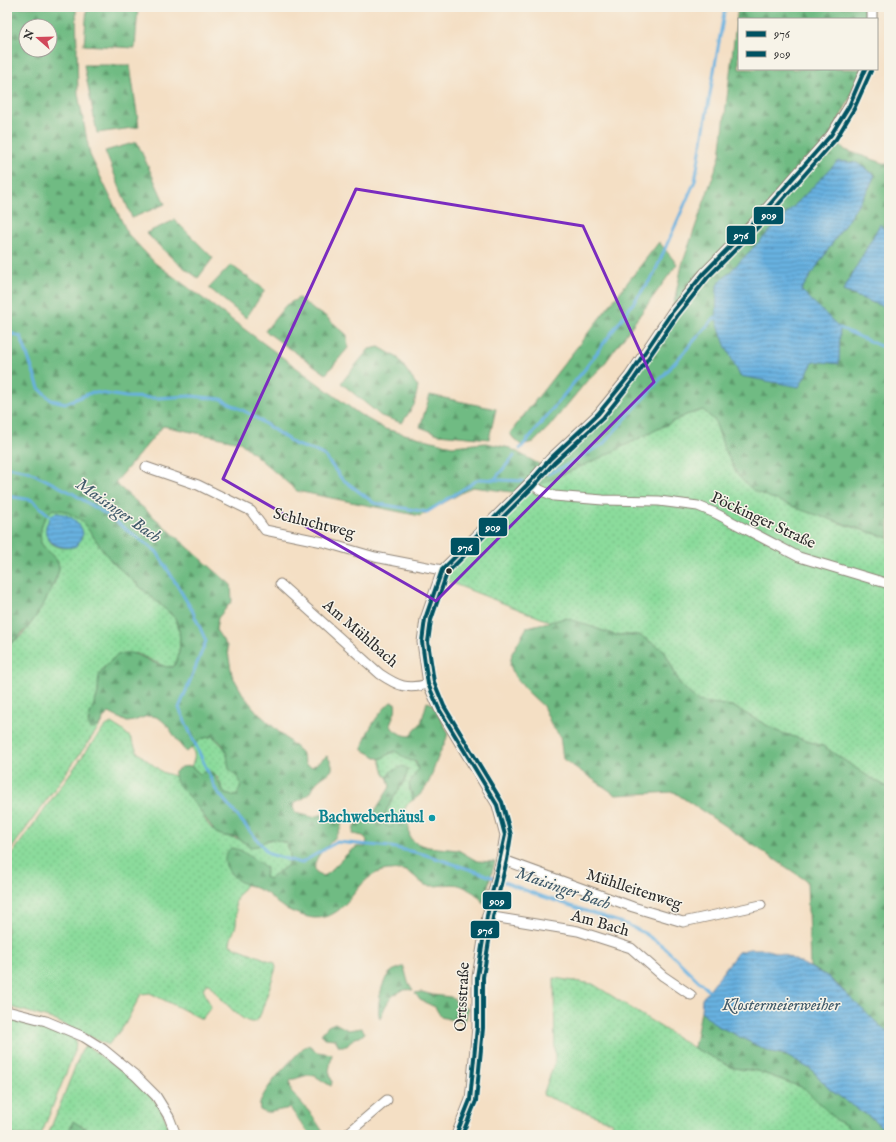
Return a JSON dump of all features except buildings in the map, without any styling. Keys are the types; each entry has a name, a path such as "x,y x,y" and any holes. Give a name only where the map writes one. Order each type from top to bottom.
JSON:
{"street":[{"path":"872,7 872,18"},
{"path":"442,570 530,482 550,459 598,414 629,376 672,312 704,273 757,219 831,135 849,106 865,70"},
{"name":"Schluchtweg","path":"146,467 198,485 251,511 265,530 442,570"},
{"name":"Pöckinger Straße","path":"530,482 540,490 554,496 603,500 659,501 698,506 715,513 798,557 889,584"},
{"name":"Ortsstraße","path":"442,570 425,620 422,642 428,684 439,709 497,805 505,835 501,859 487,916 477,977 477,1027 470,1100 456,1135"},
{"name":"Am Mühlbach","path":"280,584 380,674 397,685 415,688 428,684"},
{"name":"Mühlleitenweg","path":"501,859 626,904 683,922 761,905"},
{"name":"Am Bach","path":"487,916 578,931 631,948 663,976 691,995"},
{"path":"7,1011 46,1021 84,1037 103,1049 136,1076 156,1096 169,1117 176,1135"},
{"path":"346,1135 387,1100"}],"highlighted area":[{"path":"356,189 583,226 654,382 436,601 223,479"}],"green space":[{"path":"7,7 76,7 78,94 90,155 128,234 155,263 359,414 385,429 452,446 486,443 510,448 544,467 598,414 672,312 682,265 720,156 738,7 872,7 872,18 738,18 738,70 864,70 831,135 845,150 889,165 889,236 880,225 843,291 889,309 889,538 804,511 754,491 738,476 724,448 715,421 703,410 686,415 598,459 520,493 472,487 420,516 297,491 240,442 163,426 115,483 231,585 232,601 218,618 216,630 227,646 232,675 244,696 257,712 301,752 306,765 312,767 327,756 332,766 331,771 314,785 305,798 294,803 293,808 296,813 312,817 329,813 341,822 341,828 338,834 317,859 315,866 316,873 322,876 326,875 349,852 357,847 366,847 367,840 363,836 353,834 354,826 359,822 368,822 390,787 388,779 390,772 403,766 408,770 407,774 385,814 384,820 386,826 391,827 399,819 406,818 408,821 410,838 416,843 428,847 458,850 477,861 495,862 483,903 475,894 463,887 452,884 437,886 425,885 406,871 388,870 377,873 367,879 336,912 326,917 314,918 290,911 277,903 266,893 236,879 227,868 225,860 227,852 231,848 240,850 263,865 266,868 265,877 269,879 288,865 290,854 287,843 273,839 267,840 258,846 250,847 237,837 224,836 216,833 196,805 178,784 174,776 175,772 181,767 191,766 200,774 207,771 214,774 225,794 233,796 237,794 240,789 241,782 229,769 227,754 224,747 212,736 201,739 187,752 163,721 152,716 127,722 109,713 103,718 102,723 94,729 89,728 90,714 98,693 98,679 104,668 117,656 124,653 132,653 156,664 173,667 178,656 180,634 177,621 174,617 112,562 81,520 65,511 53,509 46,516 42,524 40,534 41,543 56,560 59,567 58,574 44,602 29,626 7,646","holes":["857,163 875,175 868,190 801,290"]},
{"path":"87,7 138,7 135,48 84,45"},
{"path":"84,65 130,65 139,127 97,133"},
{"path":"137,142 165,204 132,218 105,151"},
{"path":"175,220 213,258 198,278 175,261 146,233"},
{"path":"659,242 677,264 602,367 586,382 548,428 534,442 521,445 510,433"},
{"path":"231,265 265,290 246,318 209,288"},
{"path":"299,298 315,311 324,315 347,335 348,348 326,374 265,331 286,305"},
{"path":"379,347 398,358 418,387 414,405 402,423 381,416 341,383 369,349"},
{"path":"430,395 496,409 489,439 438,434 420,427"},
{"path":"703,410 715,421 724,448 738,476 839,523 889,538 889,788 866,775 823,746 779,732 732,706 698,702 680,684 664,650 639,635 615,635 566,618 551,622 439,578 530,482 555,477 574,470 686,415"},
{"path":"53,509 65,511 81,520 112,562 174,617 177,621 180,642 178,656 173,667 166,667 136,653 112,659 102,669 99,677 98,693 88,721 89,728 97,727 102,723 7,855 7,646 24,633 34,620 56,580 59,566 57,561 41,543 39,538 39,532 42,524 46,516","holes":["55,513 68,516 79,524 78,545 68,548 51,543 47,535 48,523"]},
{"path":"566,618 615,635 639,635 664,650 680,684 698,701 732,706 779,732 823,746 866,775 889,788 889,1034 856,1004 839,986 827,976 810,967 807,881 674,792 616,795 563,759 560,736 552,726 543,706 515,677 510,665 512,653 527,627"},
{"path":"391,702 395,703 396,709 391,725 392,728 398,732 410,736 421,723 427,702 433,704 448,732 446,741 440,752 427,786 419,796 413,800 409,784 418,769 416,762 406,759 395,751 380,759 363,750 365,738 372,724"},
{"path":"111,723 130,737 138,753 162,772 174,776 181,788 197,805 214,831 224,836 239,839 246,844 273,839 286,843 290,854 288,865 269,879 265,877 266,871 233,848 229,872 246,885 237,897 235,904 237,917 230,945 275,963 276,968 261,1013 256,1021 248,1021 242,1018 223,1001 209,984 206,984 203,989 211,1007 202,1019 150,993 141,994 124,1026 108,1045 52,1019 7,1006 7,861 95,739 106,726"},
{"path":"212,736 226,750 231,770 238,776 241,782 238,793 233,796 225,794 217,776 212,772 200,774 191,766 194,752 191,748 201,739"},
{"path":"395,751 414,761 418,769 409,788 413,800 406,807 403,817 392,827 388,828 384,823 387,809 406,778 388,775 388,779 384,774 380,759"},
{"path":"404,967 408,982 413,990 401,991 392,997 385,1007 380,1019 379,1002 384,981 392,971"},
{"path":"554,978 593,984 694,1048 733,1068 757,1071 804,1088 835,1119 847,1126 855,1135 608,1135 613,1123 543,1095 555,1061"},
{"path":"422,992 451,997 462,1006 468,1008 466,1019 461,1022 441,1017 435,1007 420,1000 415,993"},
{"path":"701,1011 716,1025 768,1051 785,1055 812,1070 830,1090 874,1120 889,1135 855,1135 847,1126 835,1119 804,1088 757,1071 733,1068 694,1048"},
{"path":"7,1014 66,1033 76,1040 75,1051 41,1135 7,1135"},
{"path":"335,1023 348,1030 362,1028 365,1033 360,1037 354,1038 347,1046 339,1046 335,1039 325,1038 321,1034 328,1026"},
{"path":"86,1045 139,1084 160,1107 171,1132 168,1135 95,1135 81,1125 69,1133 71,1135 48,1135 81,1052"},
{"path":"309,1045 317,1052 332,1054 329,1071 332,1082 331,1086 315,1076 308,1075 291,1080 291,1091 312,1115 325,1135 310,1135 290,1108 266,1113 260,1110 260,1103 263,1096 276,1077 304,1047"},
{"path":"73,1121 95,1135 70,1135 69,1131"}],"water":[{"path":"838,161 857,163 875,175 868,190 801,290 840,328 839,364 814,361 799,387 740,376 725,345 716,319 717,285"},
{"path":"880,224 889,236 889,309 843,291"},
{"path":"55,513 68,516 80,526 83,534 77,546 60,546 48,539 46,527 49,520"},
{"name":"Klostermeierweiher","path":"749,949 764,949 785,955 827,976 889,1034 889,1134 874,1120 830,1090 812,1070 785,1055 768,1051 716,1025 701,1011 702,999 738,952"}],"waterway":[{"path":"520,449 585,369 653,276 695,181 725,7"},
{"path":"548,474 603,444 715,317 716,319"},
{"path":"840,328 889,350"},
{"path":"7,332 21,337 39,388 51,400 66,403 93,392 126,397 156,398 191,396 221,399 252,415 296,445 313,450 325,456 341,478 374,503 427,512 479,479 523,481"},
{"path":"494,480 514,456"},
{"name":"Maisinger Bach","path":"7,467 28,471 72,493 107,515 157,552 192,610 206,641 179,708 216,790 269,854 301,863 337,842 391,847 423,854 628,925 644,933 663,946 709,991"},
{"path":"7,496 32,500 51,517"}],"transit line":[{"name":"976","path":"456,1135 470,1100 477,1027 477,977 487,916 505,835 497,805 439,709 428,684 422,642 425,619 442,570 530,482 550,459 598,414 629,376 672,312 704,273 757,219 831,135 849,106 865,70"},
{"name":"909","path":"462,1135 476,1101 483,1028 483,977 493,917 507,860 511,835 502,802 444,706 434,682 428,642 431,620 447,573 534,486 554,463 603,418 634,379 677,316 708,277 762,223 836,139 854,109 871,71"}],"place":[{"name":"Bachweberhäusl","path":"432,818"}]}
